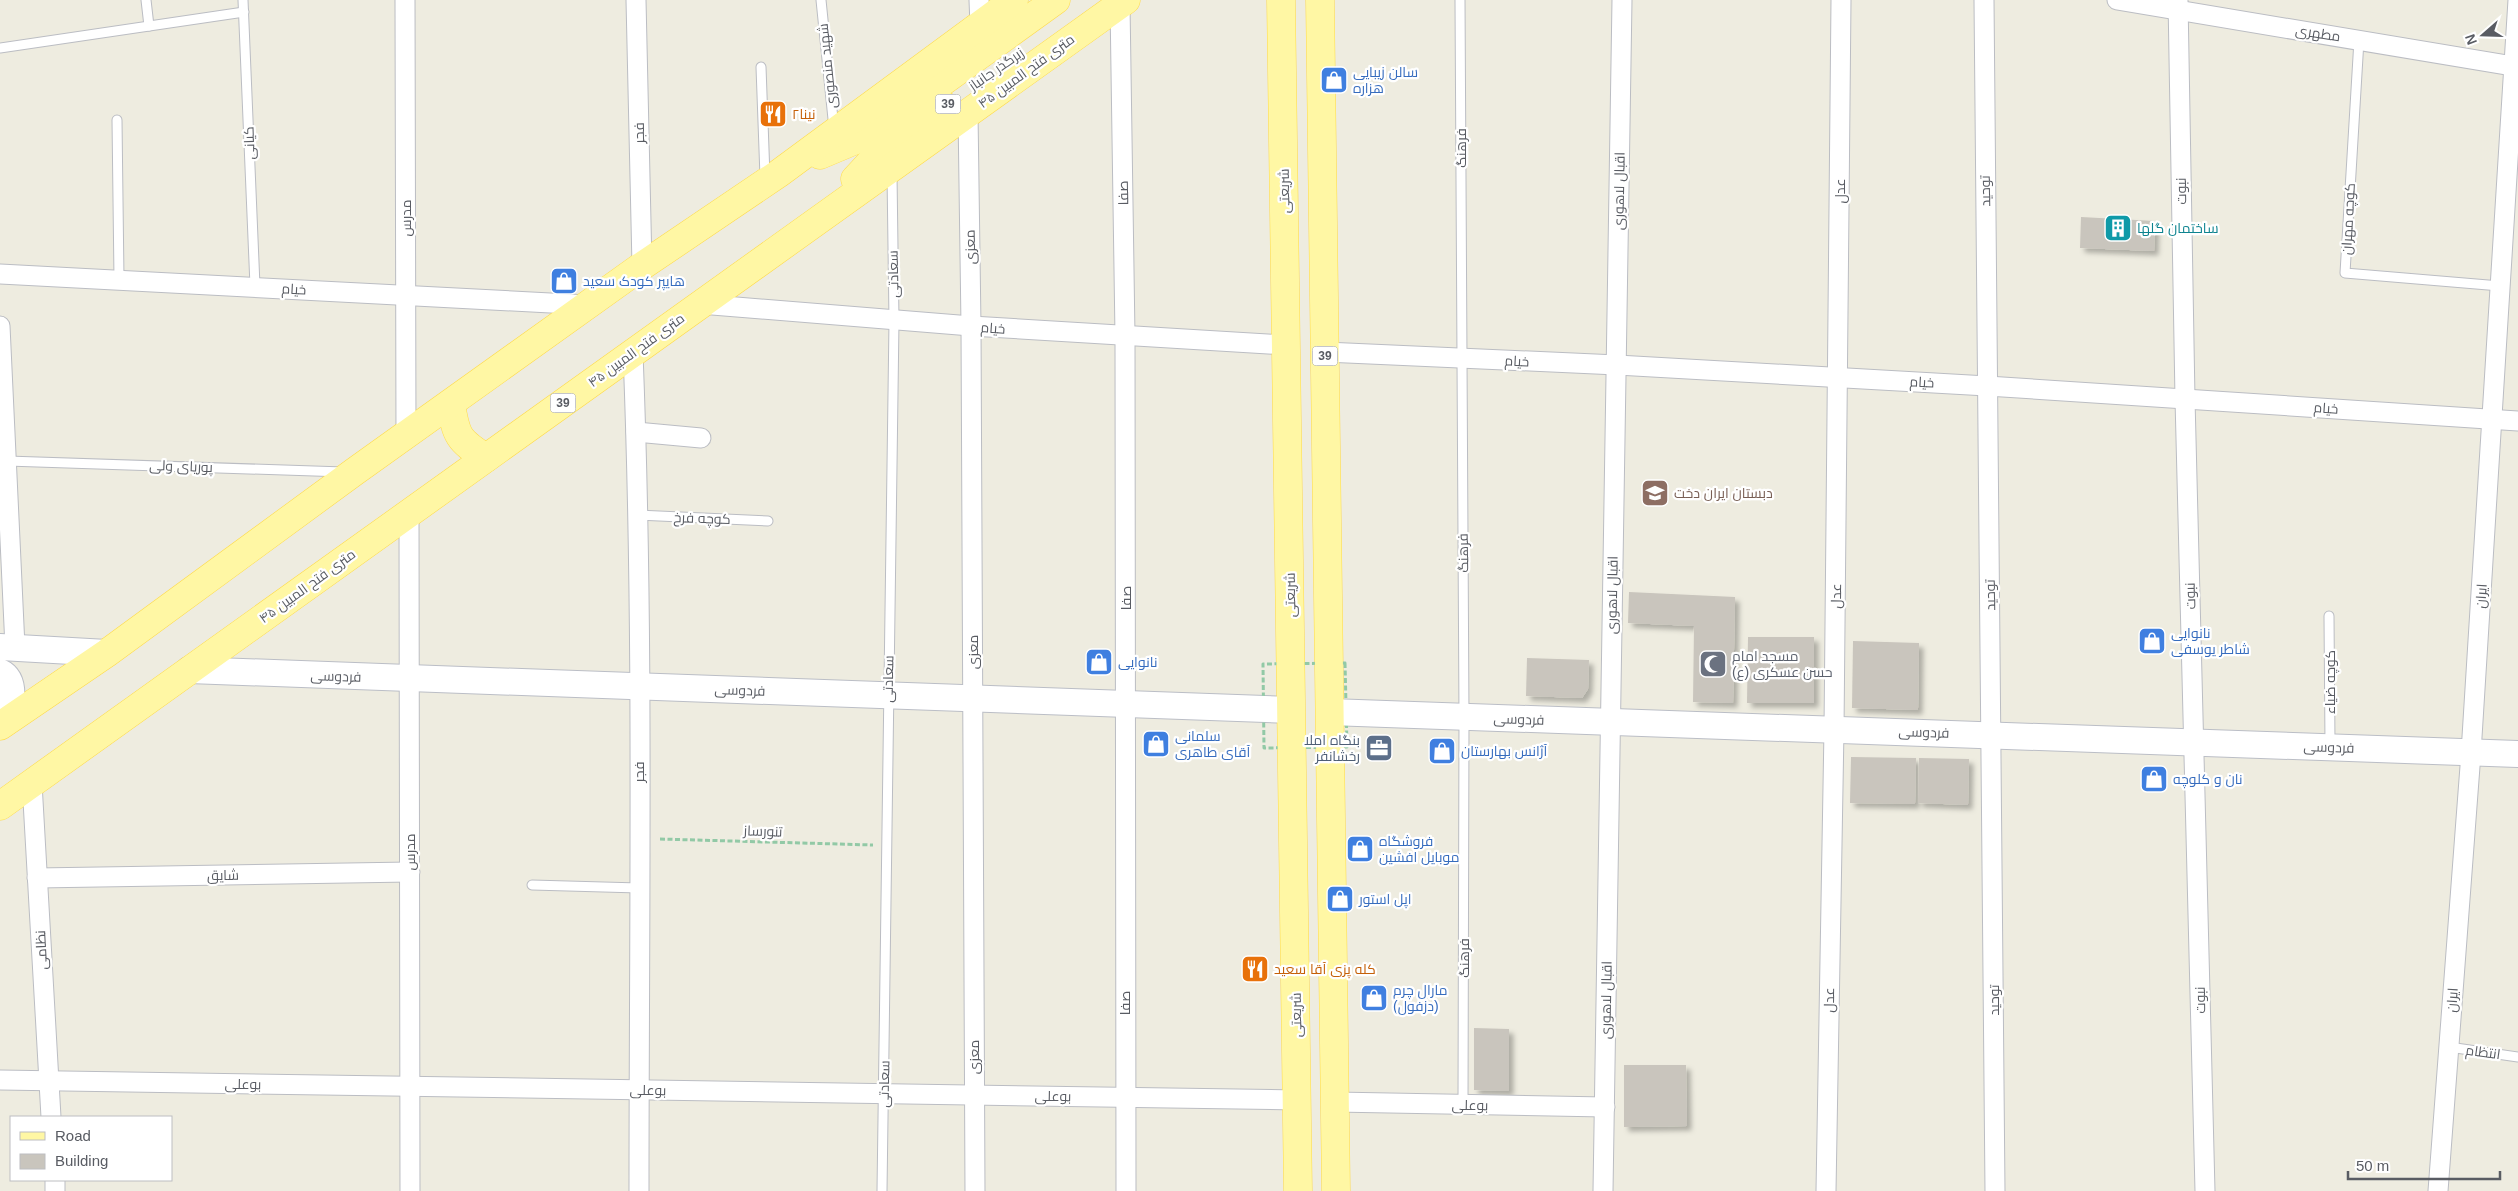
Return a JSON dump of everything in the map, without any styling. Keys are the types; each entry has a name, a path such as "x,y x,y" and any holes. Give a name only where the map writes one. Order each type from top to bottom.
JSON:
{"main road":[{"name":"39","path":"3,724 107,653 354,472 642,266 772,178 834,131 979,12 1014,0"},
{"name":"زیرگذر جانباز","path":"772,178 870,134 1056,0"},
{"name":"شریعتی","path":"1281,0 1298,1191"},
{"name":"39","path":"1320,0 1336,1191"},
{"name":"زیرگذر جانباز","path":"815,222 880,152 1113,1"},
{"name":"۴۵ متری فتح المبین","path":"0,806 968,113 1113,1"},
{"path":"451,404 455,428 464,444 486,458"},
{"path":"8,647 107,653"},
{"name":"فردوسی","path":"189,670 1291,710"},
{"path":"0,672 4,674 12,697 3,724"},
{"path":"1291,710 1330,712"},
{"name":"فردوسی","path":"1330,712 2518,754"}],"street":[{"name":"مدرس","path":"405,0 406,436"},
{"name":"فجر","path":"636,0 642,266"},
{"name":"اقبال لاهوری","path":"1603,1191 1622,0"},
{"name":"عدل","path":"1826,1191 1834,729 1841,0"},
{"name":"توحید","path":"1984,0 1995,1191"},
{"name":"مطهری","path":"2117,0 2178,5 2359,40 2516,66"},
{"name":"ایران","path":"2438,1191 2471,753 2500,286 2516,66 2518,0"},
{"name":"صفا","path":"1113,1 1125,336 1126,1191"},
{"name":"نبوت","path":"2178,5 2185,399 2205,1191"},
{"name":"معزی","path":"968,113 971,326 975,1191"},
{"name":"خیام","path":"0,274 588,305"},
{"name":"خیام","path":"700,304 971,326 1286,345"},
{"path":"0,326 7,461 8,647"},
{"name":"خیام","path":"1325,352 1617,365 1987,386 2518,421"},
{"name":"فجر","path":"633,353 637,515 639,1191"},
{"path":"636,432 701,438"},
{"name":"مدرس","path":"409,513 410,1191"},
{"name":"نظامی","path":"32,783 51,1116"},
{"name":"شایق","path":"37,878 410,872"},
{"name":"بوعلی","path":"0,1080 1297,1100"},
{"name":"بوعلی","path":"1335,1102 1605,1107"}],"lane":[{"path":"146,0 149,26"},
{"name":"کیانی","path":"243,0 254,286"},
{"name":"شهید منصوری","path":"821,0 834,131"},
{"name":"فرهنگ","path":"1460,0 1464,717 1463,1105"},
{"path":"0,48 244,12"},
{"name":"کوچه مهران","path":"2359,40 2345,273 2500,286"},
{"path":"761,67 772,178"},
{"path":"117,120 119,279"},
{"name":"سعادتی","path":"882,1191 894,320 892,167"},
{"name":"پوریای ولی","path":"7,461 354,472"},
{"name":"کوچه فرخ","path":"637,515 768,521"},
{"name":"کوچه ضیاء","path":"2329,616 2330,747"},
{"path":"532,885 639,888"},
{"name":"انتظام","path":"2448,1047 2518,1057"}],"path":[{"name":"تنورساز","path":"639,838 886,846"}],"building":[{"name":"ساختمان گلها","path":"2081,217 2155,221 2154,251 2080,248"},
{"name":"مسجد امام حسن عسکری (ع)","path":"1629,592 1735,597 1733,703 1693,702 1694,626 1628,623"},
{"path":"1748,637 1814,637 1814,703 1747,703"},
{"path":"1853,641 1919,643 1918,710 1852,708"},
{"path":"1527,658 1589,660 1588,689 1582,698 1526,696"},
{"path":"1851,757 1916,758 1915,804 1850,803"},
{"path":"1919,758 1969,759 1968,805 1918,803"},
{"path":"1474,1028 1509,1029 1509,1091 1474,1090"},
{"path":"1624,1065 1686,1065 1687,1126 1624,1127"}],"place":[{"name":"سالن زیبایی هزاره","path":"1334,80"},
{"name":"نینا۲","path":"773,114"},
{"name":"ساختمان گلها","path":"2118,228"},
{"name":"هایپر کودک سعید","path":"564,281"},
{"name":"دبستان ایران دخت","path":"1655,493"},
{"name":"نانوایی شاطر یوسفی","path":"2152,641"},
{"name":"نانوایی","path":"1099,662"},
{"name":"مسجد امام حسن عسکری (ع)","path":"1713,664"},
{"name":"سلمانی آقای طاهری","path":"1156,744"},
{"name":"بنگاه املا رخشانفر","path":"1379,748"},
{"name":"آژانس بهارستان","path":"1442,751"},
{"name":"نان و کلوچه","path":"2154,779"},
{"name":"فروشگاه موبایل افشین","path":"1360,849"},
{"name":"اپل استور","path":"1340,899"},
{"name":"کله پزی آقا سعید","path":"1255,969"},
{"name":"مارال چرم (دزفول)","path":"1374,998"}]}
